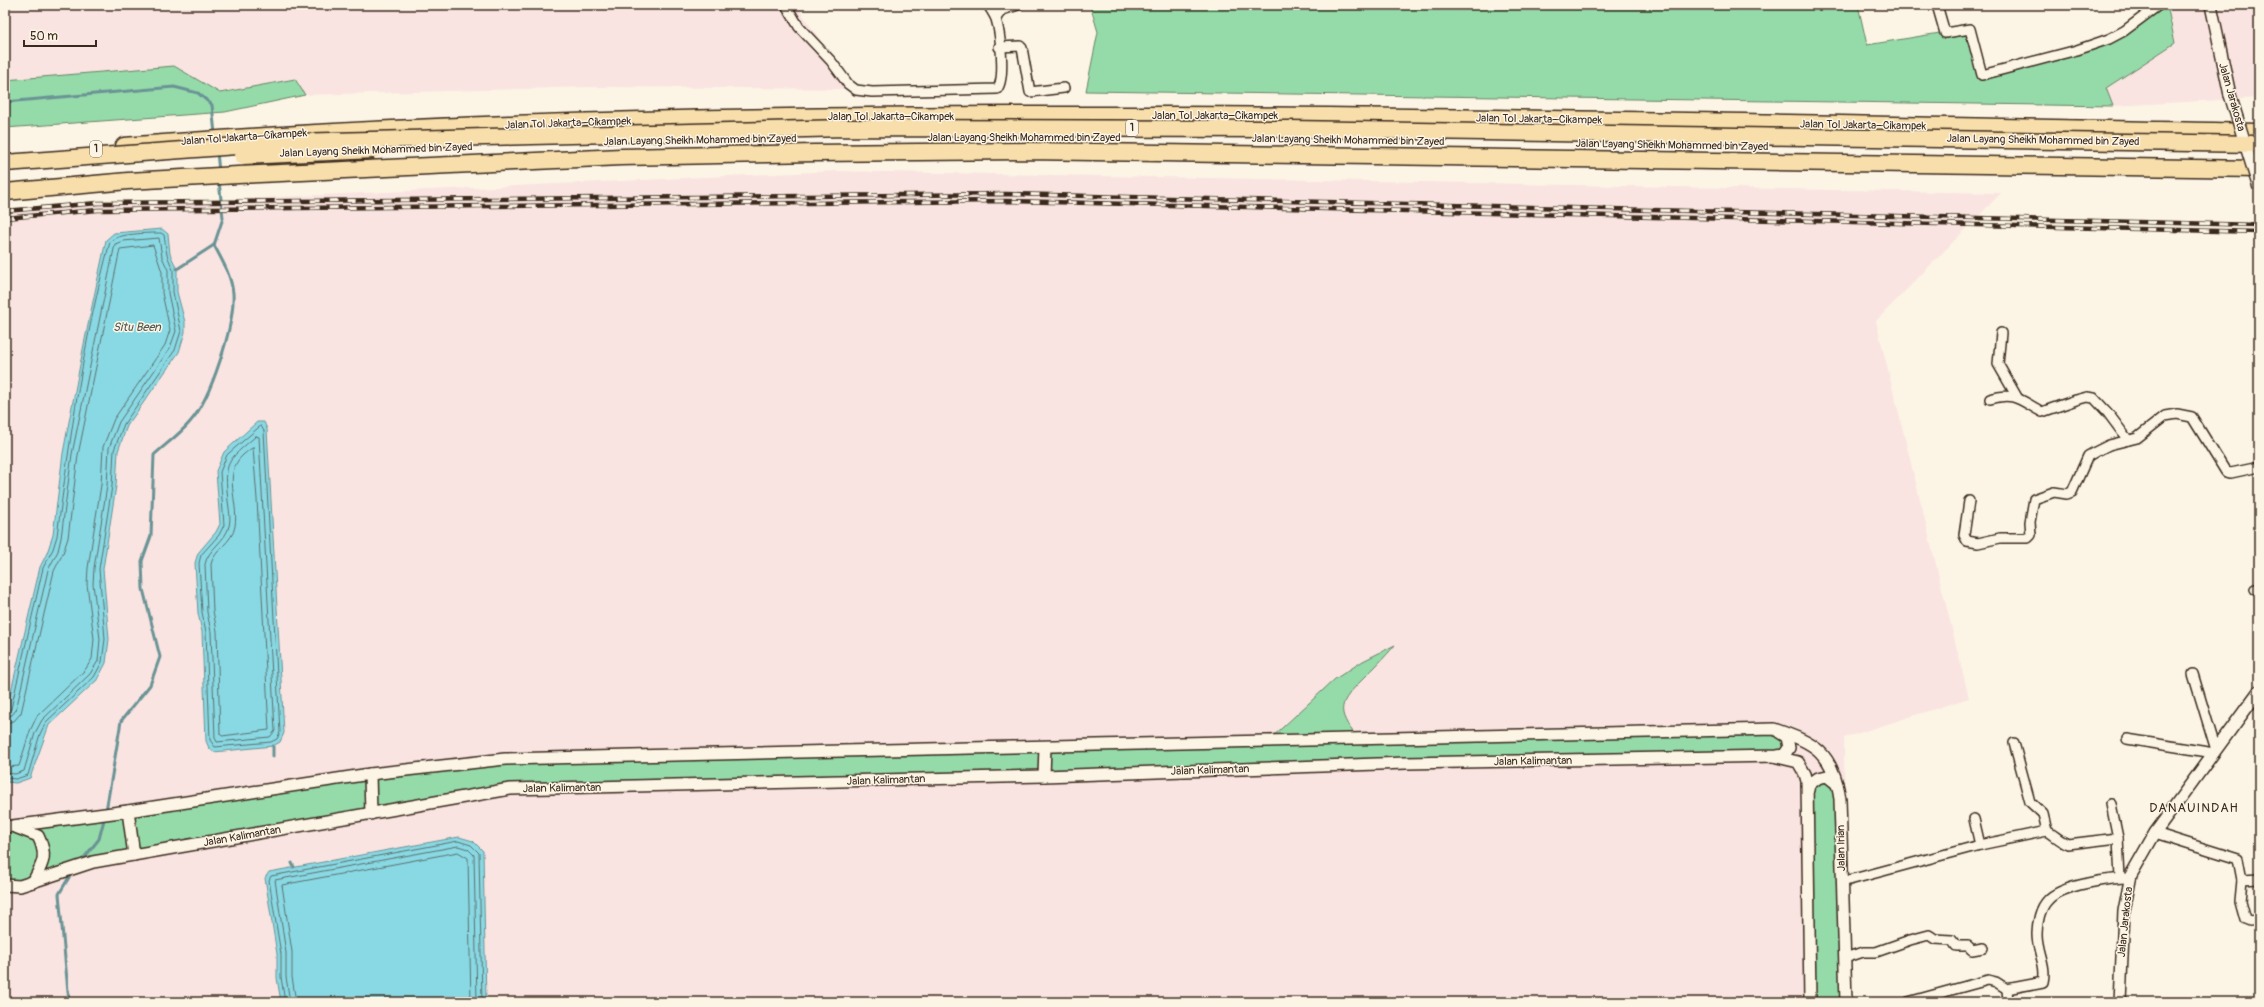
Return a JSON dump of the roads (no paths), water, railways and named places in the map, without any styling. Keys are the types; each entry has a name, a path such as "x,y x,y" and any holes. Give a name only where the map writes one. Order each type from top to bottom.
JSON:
{"highway":[{"name":"Jalan Tol Jakarta–Cikampek","path":"5,156 238,137 348,130 581,122 814,117 1028,115 1360,116 2259,132"},
{"name":"Jalan Layang Sheikh Mohammed bin Zayed","path":"5,163 293,142 846,128 1289,129 2259,144"},
{"name":"Jalan Layang Sheikh Mohammed bin Zayed","path":"5,172 158,159 615,141 1119,136 2259,154"},
{"path":"5,192 238,174 621,157 1019,151 2259,169"}],"street":[{"path":"786,5 799,27 826,56 848,84 858,91 997,89 1000,82 1002,69 996,18 988,5"},
{"path":"1937,5 1945,33 1970,28 1982,75 2104,41 2124,31 2159,5"},
{"name":"Jalan Jarakosta","path":"2211,5 2223,69 2259,188"},
{"path":"996,18 1002,10 1012,6"},
{"path":"999,47 1020,46 1022,48 1030,92 1064,88"},
{"path":"2001,333 1998,364 2017,397"},
{"path":"1990,399 2004,396 2017,397 2042,412 2087,397 2094,398 2108,413 2128,440"},
{"path":"1969,501 1964,535 1970,543 1978,543 2000,538 2028,538 2030,535 2032,500 2054,492 2067,494 2072,492 2088,456 2108,445 2128,440 2143,434 2165,416 2177,414 2190,415 2226,472 2231,473 2259,467"},
{"path":"2127,739 2215,751 2193,674"},
{"name":"Jalan Jarakosta","path":"2120,1002 2125,878 2155,833 2259,691"},
{"path":"10,827 128,811 370,774 505,760 1045,747 1151,743 1774,729 1787,737 1790,746 1784,755 1777,756"},
{"name":"Jalan Irian","path":"1774,729 1800,738 1817,747 1825,756 1838,784 1840,799 1846,1002"},
{"path":"2014,742 2030,802 2043,814 2047,831"},
{"path":"1044,776 1045,747"},
{"path":"1777,756 1798,762 1805,774 1808,790 1810,1002"},
{"name":"Jalan Kalimantan","path":"5,885 20,886 93,862 510,789 1044,776 1406,763 1777,756"},
{"path":"370,774 371,814"},
{"path":"1808,790 1809,785 1818,778 1827,776 1838,784"},
{"path":"1908,1002 1988,980 1996,982 2007,989 2042,982 2044,971 2038,950 2037,924 2048,900 2057,893 2073,888 2125,878 2110,804"},
{"path":"128,811 134,855"},
{"path":"1974,819 1980,845"},
{"path":"10,827 38,836 43,846 44,860 33,882"},
{"path":"1842,882 1980,845 2047,831 2053,834 2061,842 2068,844 2118,838"},
{"path":"2155,833 2238,859 2242,880 2240,901 2245,919 2250,921 2259,919"},
{"path":"2242,880 2259,879"},
{"path":"1845,958 1862,952 1876,952 1905,941 1929,935 1935,939 1952,940 1956,946 1968,946 1972,950 1983,948"},
{"path":"2007,989 2008,1002"}],"water":[{"name":"Situ Been","path":"162,229 168,234 170,254 177,269 177,292 185,322 185,332 179,352 127,426 118,451 116,486 103,569 109,639 106,663 97,680 49,725 30,778 16,783 6,782 5,717 40,567 47,553 53,535 63,453 106,240 114,233"},
{"path":"257,422 264,422 267,429 284,733 280,742 273,746 214,752 209,748 206,741 202,632 198,613 195,563 198,553 216,532 220,524 216,471 224,452"},
{"path":"459,837 473,841 483,851 486,1002 281,1002 277,978 277,954 265,878 269,872"}],"waterway":[{"path":"5,102 174,87 198,93 212,105 215,134"},
{"path":"217,152 219,172"},
{"path":"106,811 121,721 150,685 160,657 143,589 142,561 151,536 154,455 182,431 198,411 206,396 220,360 230,323 233,306 232,286 226,268 214,245 223,218 219,181"},
{"path":"177,269 214,245"},
{"path":"273,746 273,756"},
{"path":"80,863 99,839 105,816"},
{"path":"292,863 294,867"},
{"path":"69,1002 59,894 71,874"}],"railway":[{"path":"5,211 98,203 1006,194 2259,225"},
{"path":"5,218 98,210 1006,201 2259,232"}],"district":[{"name":"DANAUINDAH","path":"2194,808"}]}
